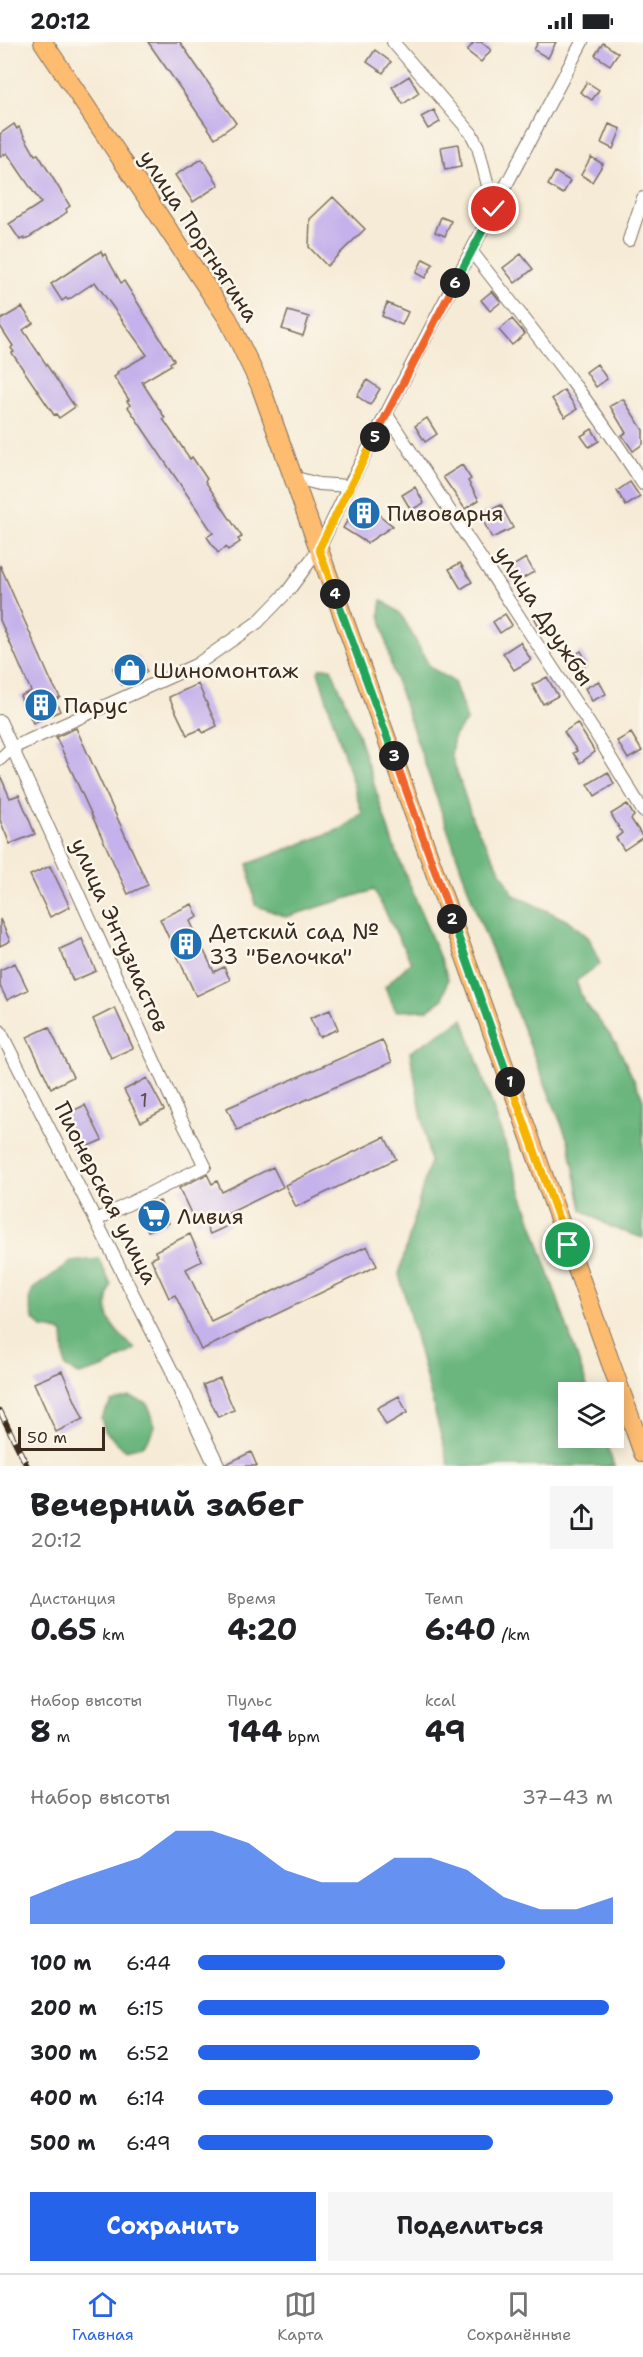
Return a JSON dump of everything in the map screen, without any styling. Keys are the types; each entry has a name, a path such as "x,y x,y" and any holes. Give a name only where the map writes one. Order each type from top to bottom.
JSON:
{"main road":[{"name":"улица Портнягина","path":"43,42 228,319 260,385 643,1453"}],"street":[{"path":"393,42 471,133 478,147 494,209"},
{"path":"0,759 12,748 196,665 258,622 288,591 319,549 349,486 582,42"},
{"path":"629,240 643,198"},
{"path":"472,252 554,359 624,454 643,484"},
{"name":"улица Дружбы","path":"387,415 596,734 643,811"},
{"path":"292,477 319,484 349,486"},
{"name":"улица Энтузиастов","path":"0,721 176,1109 205,1166 96,1220"},
{"name":"Пионерская улица","path":"0,1031 174,1375"},
{"path":"174,1375 217,1466"}],"green space":[{"path":"382,600 401,614 430,667 454,682 467,720 454,736 451,754 473,821 514,895 570,922 589,938 600,964 576,981 583,1000 616,1043 643,1099 643,1238 613,1228 582,1210 569,1143 477,914 392,669 380,614"},
{"path":"320,668 331,668 355,725 393,844 448,978 443,999 427,1010 396,1011 385,987 411,962 374,890 286,917 255,905 248,864 343,828 362,813 318,671"},
{"path":"463,1019 586,1382 558,1382 558,1448 608,1448 614,1466 449,1466 399,1274 430,1161 410,1052"},
{"path":"99,1259 111,1285 107,1307 110,1321 135,1349 105,1367 80,1375 65,1367 63,1333 42,1328 33,1318 29,1300 33,1289 71,1262"},
{"path":"129,1397 147,1403 154,1426 151,1435 142,1446 125,1450 105,1431 101,1418 111,1402"}],"building":[{"path":"148,42 180,42 236,123 215,138"},
{"path":"474,42 481,42 491,50 481,62 467,51"},
{"path":"538,42 556,42 548,58 534,50"},
{"path":"603,43 618,53 610,65 595,55"},
{"path":"375,50 391,62 383,73 367,62"},
{"path":"409,76 419,93 403,104 392,87"},
{"path":"587,82 599,90 592,100 580,92"},
{"path":"434,110 440,122 428,129 421,117"},
{"path":"14,124 17,129 19,127 35,155 38,154 70,206 66,209 67,212 25,240 24,238 20,240 9,224 41,203 7,153 0,157 0,134"},
{"path":"609,124 621,129 613,149 601,143"},
{"path":"458,144 461,167 445,170 441,147"},
{"path":"591,157 603,164 592,182 581,175"},
{"path":"202,159 219,185 193,202 175,175"},
{"path":"555,172 570,181 563,194 548,185"},
{"path":"333,197 365,229 327,266 309,247 310,219"},
{"path":"441,217 451,221 445,236 435,232"},
{"path":"101,251 103,256 105,254 121,283 124,281 174,360 170,363 171,365 142,382 165,418 163,419 190,459 192,457 207,479 205,481 242,537 238,539 240,542 228,550 226,547 218,553 207,537 213,533 128,407 130,405 127,401 129,400 114,377 118,374 117,372 147,355 95,282 68,300 66,298 62,301 51,284"},
{"path":"521,254 533,269 515,283 503,268"},
{"path":"423,259 433,264 425,278 416,273"},
{"path":"492,291 501,302 490,311 481,300"},
{"path":"387,303 408,312 402,325 382,316"},
{"path":"22,307 33,323 23,330 75,407 59,418 56,414 54,415 12,353 14,352 11,348 13,346 0,326 0,320"},
{"path":"288,311 309,317 303,336 282,329"},
{"path":"512,319 525,334 512,345 499,330"},
{"path":"597,364 607,379 596,387 586,372"},
{"path":"367,380 380,389 370,405 357,396"},
{"path":"564,390 577,409 565,417 552,399"},
{"path":"623,399 643,430 643,444 633,451 622,435 626,433 610,406"},
{"path":"427,418 437,434 425,442 415,426"},
{"path":"592,429 599,441 589,447 581,436"},
{"path":"462,465 471,479 468,481 479,500 465,509 443,477"},
{"path":"630,482 640,497 626,506 617,491"},
{"name":"Пивоварня","path":"415,487 424,503 411,510 402,495"},
{"name":"Пивоварня","path":"360,500 393,526 367,543 343,528"},
{"path":"501,505 513,528 492,538 480,515"},
{"path":"526,558 534,572 513,584 506,570"},
{"path":"460,563 472,582 461,589 449,569"},
{"path":"0,565 60,697 55,700 60,711 33,723 20,696 31,691 0,620"},
{"path":"543,612 550,625 541,630 534,617"},
{"path":"505,614 512,625 500,633 493,622"},
{"path":"520,642 531,660 514,670 503,653"},
{"path":"581,651 588,664 579,669 572,657"},
{"name":"Шиномонтаж","path":"138,656 147,672 122,685 113,668"},
{"path":"547,677 558,696 543,704 532,685"},
{"path":"599,681 606,694 592,701 585,688"},
{"path":"198,684 217,726 203,733 201,729 187,735 169,697"},
{"path":"577,723 595,752 580,763 573,753 577,751 564,732"},
{"path":"76,728 148,885 128,894 56,737"},
{"path":"631,733 642,751 628,759 617,741"},
{"path":"608,772 614,784 595,796 588,784"},
{"path":"0,775 10,798 19,795 35,834 10,844 0,820"},
{"path":"627,804 634,816 631,819 643,837 624,850 616,838 622,833 611,814"},
{"path":"50,866 70,907 50,917 30,875"},
{"name":"Детский сад № 33 \"Белочка\"","path":"192,904 198,917 190,921 214,972 224,967 230,980 196,996 160,919"},
{"path":"0,919 10,941 0,946"},
{"path":"82,939 96,971 73,981 60,949"},
{"path":"15,963 28,990 7,1000 0,986 0,970"},
{"path":"115,1008 133,1048 111,1058 93,1019"},
{"path":"330,1010 338,1029 319,1037 310,1018"},
{"path":"49,1027 73,1077 51,1088 27,1037"},
{"path":"382,1040 392,1062 237,1130 227,1108"},
{"path":"147,1078 164,1110 141,1122 124,1090"},
{"path":"85,1105 102,1140 79,1150 62,1116"},
{"path":"385,1137 396,1159 296,1207 285,1185"},
{"path":"273,1167 283,1187 225,1215 230,1225 210,1234 203,1220 196,1224 179,1188 207,1174 212,1184 217,1181 222,1192"},
{"name":"Ливия","path":"160,1201 169,1223 148,1231 140,1209"},
{"path":"190,1234 202,1261 186,1269 211,1321 367,1246 377,1266 201,1350 175,1295 169,1298 151,1259 158,1256 155,1251"},
{"path":"62,1371 83,1419 56,1432 34,1383"},
{"path":"220,1378 234,1410 218,1417 203,1385"},
{"path":"399,1396 407,1413 386,1425 377,1408"},
{"path":"251,1452 257,1466 227,1466 226,1464"}],"railway":[{"path":"0,1411 27,1466"}],"place":[{"name":"Пивоварня","path":"364,513"},
{"name":"Шиномонтаж","path":"130,670"},
{"name":"Парус","path":"41,705"},
{"name":"Детский сад № 33 \"Белочка\"","path":"186,944"},
{"name":"Ливия","path":"154,1216"}],"route":[{"path":"494,209 349,486 319,549 568,1245"}]}
